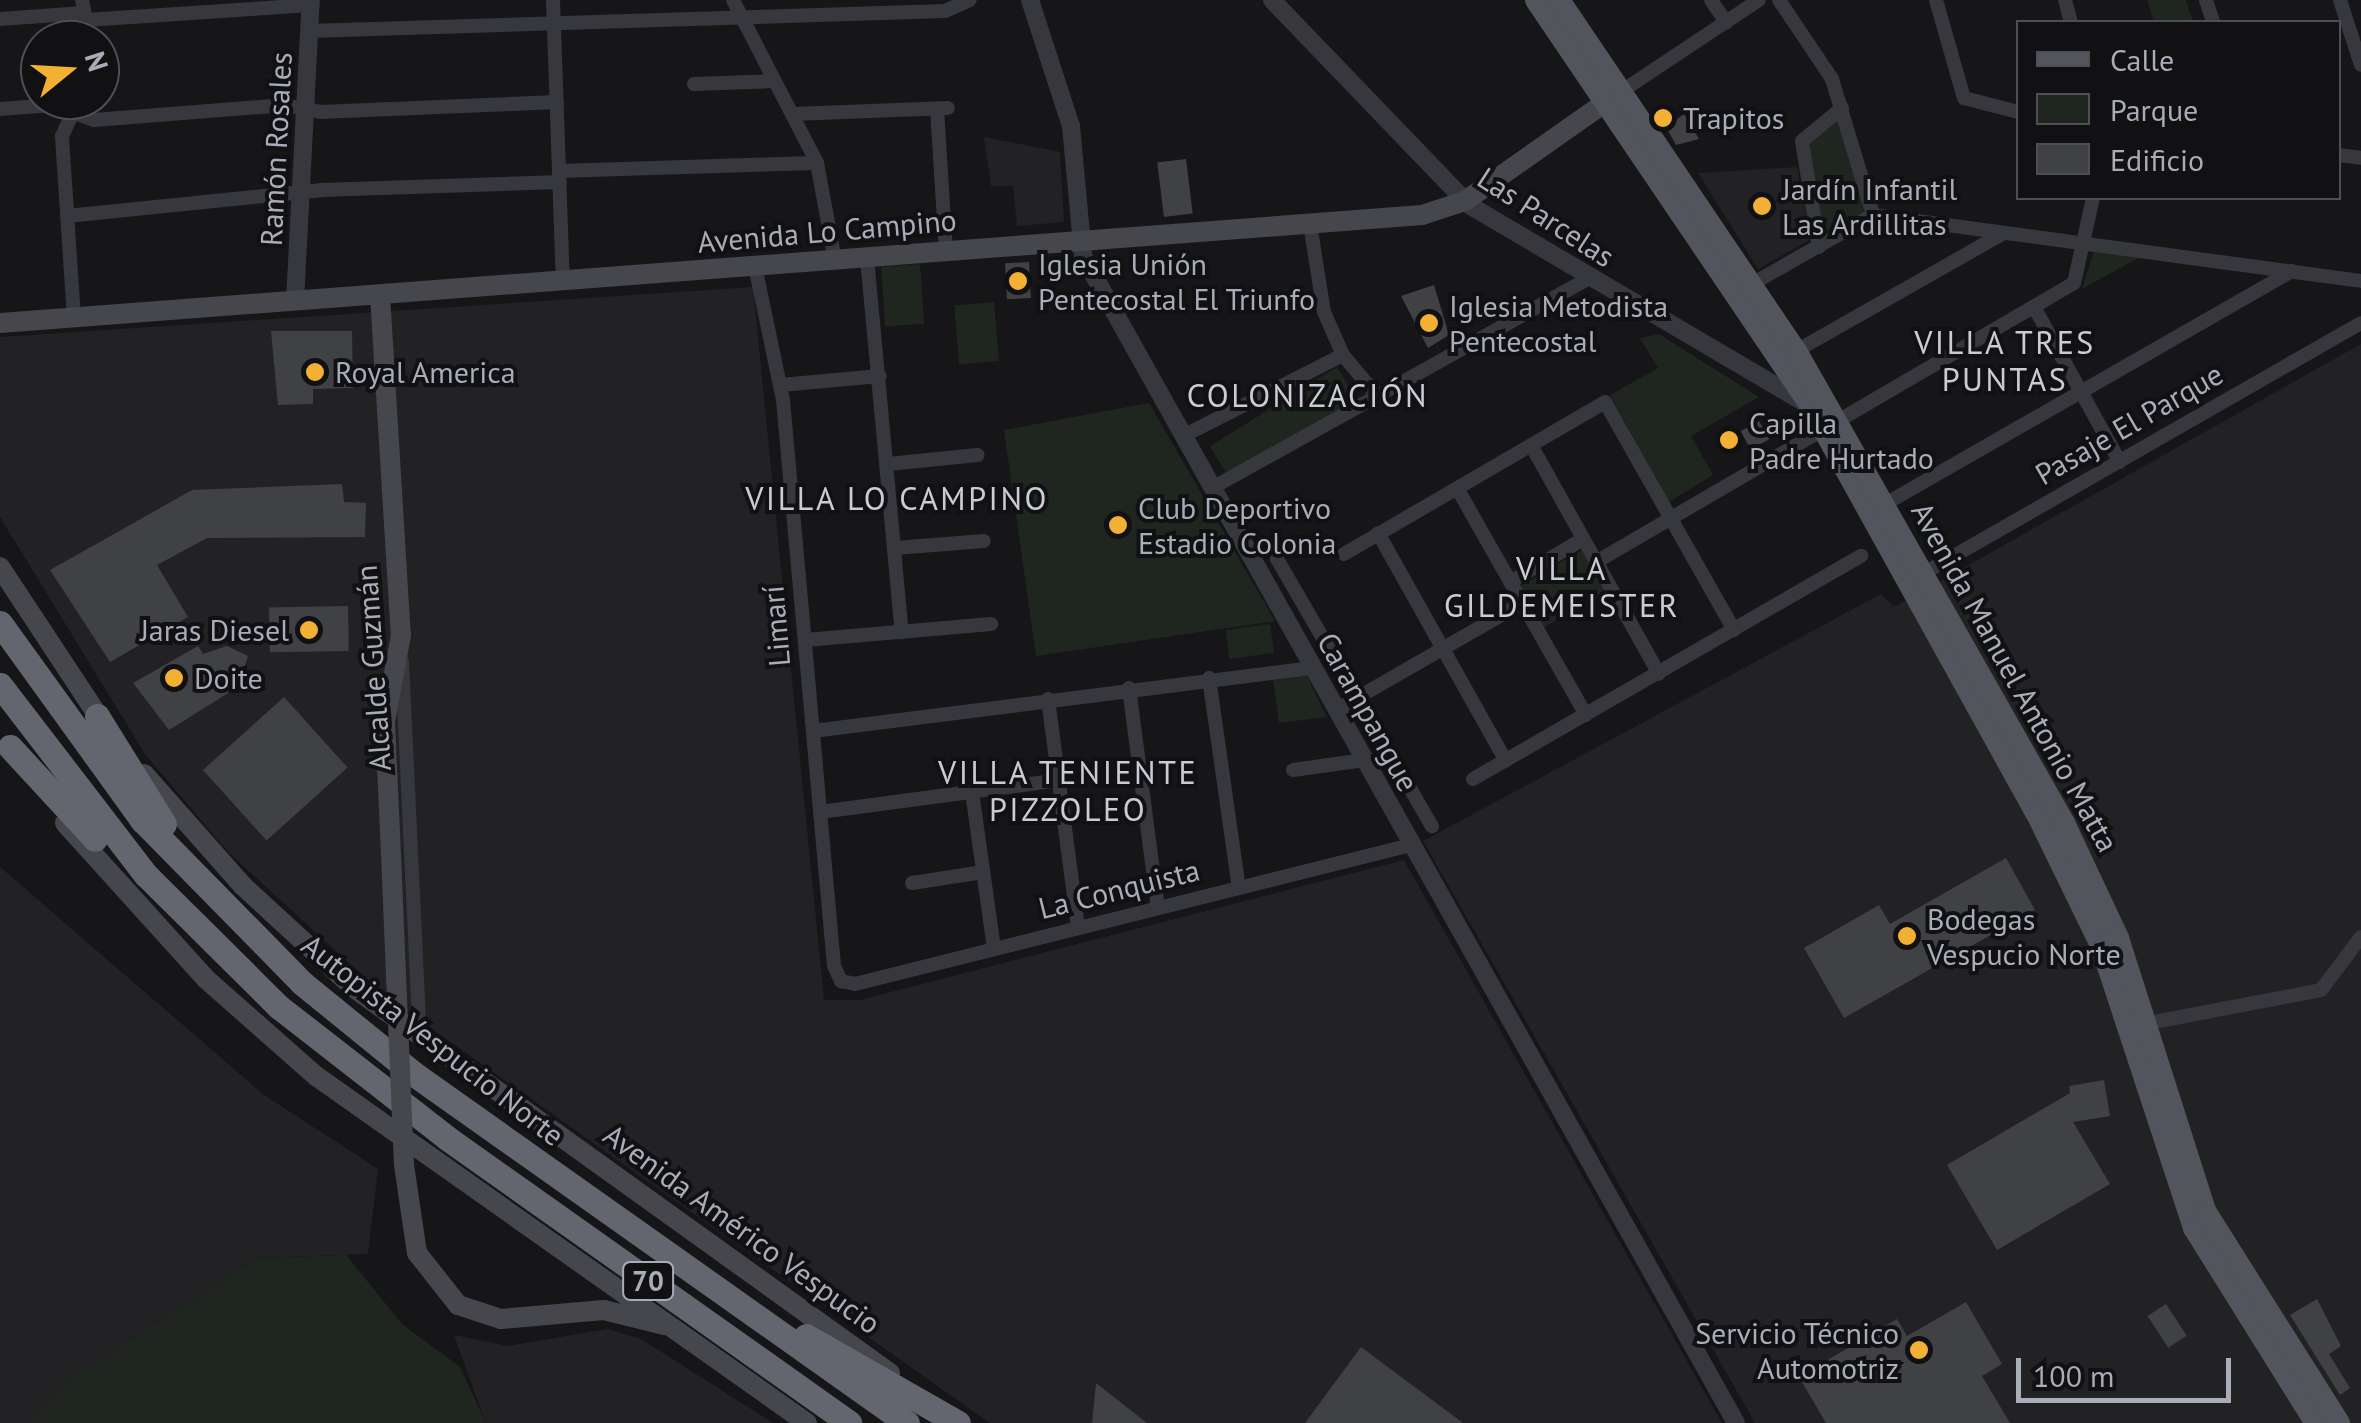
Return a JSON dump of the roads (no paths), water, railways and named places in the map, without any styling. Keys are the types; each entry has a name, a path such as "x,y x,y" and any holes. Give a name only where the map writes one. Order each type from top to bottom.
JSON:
{"highway":[{"name":"Autopista Vespucio Norte","path":"0,623 126,800 239,924 414,1074 907,1423"},
{"name":"70","path":"0,685 92,811 222,955 366,1078 849,1423"},
{"path":"96,716 239,924"},
{"path":"5,740 132,878 222,955"},
{"path":"728,1298 958,1423"}],"main road":[{"name":"Avenida Manuel Antonio Matta","path":"1536,0 1614,97 1752,284 1796,351 1830,424 2064,862 2137,1025 2205,1211 2339,1423"},
{"name":"Avenida Manuel Antonio Matta","path":"1558,0 1614,97 1810,405 1830,424 1885,504 2098,890 2194,1228 2316,1423"},
{"name":"Avenida Lo Campino","path":"0,323 1422,214 1465,201 1614,97"},
{"name":"Alcalde Guzmán","path":"380,295 401,635"},
{"name":"Avenida Américo Vespucio","path":"0,568 96,716 243,886 420,1037 958,1423"},
{"path":"401,635 385,722 404,1165 416,1253 458,1305 509,1319 604,1310 681,1330"},
{"path":"5,740 133,903 283,1049 807,1423"}],"street":[{"path":"553,0 563,282"},
{"path":"733,0 817,163 835,260"},
{"path":"309,31 944,11 970,0"},
{"name":"Carampangue","path":"1030,0 1070,126 1078,241 1312,668 1736,1423"},
{"name":"Las Parcelas","path":"1272,0 1465,201 1588,279 1810,405"},
{"path":"1711,0 1726,22"},
{"path":"1614,97 1759,0"},
{"path":"1779,0 1828,71 1873,215"},
{"path":"1936,0 1964,98 2016,111"},
{"path":"2340,0 2361,65"},
{"path":"0,19 84,11 311,2"},
{"name":"Ramón Rosales","path":"296,301 311,2"},
{"path":"694,84 775,82"},
{"path":"120,119 557,102"},
{"path":"1819,246 1802,141 1842,108"},
{"path":"793,114 942,109 946,252"},
{"path":"69,120 62,136 74,318"},
{"path":"67,216 301,194 817,163"},
{"path":"1596,562 2079,278 2094,200"},
{"path":"1752,284 1873,215 2361,281"},
{"path":"1310,224 1314,270 1344,355 1376,396"},
{"path":"1796,351 2004,232"},
{"path":"867,258 902,632"},
{"name":"Limarí","path":"755,266 781,385 820,812 841,981"},
{"path":"1885,504 2292,271"},
{"path":"1212,488 1588,279"},
{"path":"2034,307 2120,462"},
{"name":"Pasaje El Parque","path":"1924,573 2361,323"},
{"path":"1183,436 1344,355"},
{"path":"781,385 880,376"},
{"path":"1344,554 1605,402 1734,630"},
{"path":"1530,446 1658,674"},
{"path":"888,464 978,455"},
{"path":"1456,488 1586,715"},
{"path":"1378,533 1506,761"},
{"path":"1510,582 1583,540"},
{"path":"895,548 984,541"},
{"path":"1473,780 1861,556"},
{"name":"Carampangue","path":"1278,559 1432,826"},
{"path":"1336,710 1522,602"},
{"path":"806,640 991,624"},
{"name":"Alcalde Guzmán","path":"401,635 420,1037"},
{"path":"814,731 1129,688 1312,668"},
{"path":"1209,678 1239,888"},
{"path":"1129,688 1158,908"},
{"path":"1048,699 1078,928"},
{"path":"1293,770 1364,760"},
{"path":"820,812 1059,780"},
{"path":"972,792 994,949"},
{"name":"La Conquista","path":"841,981 994,949 1411,844"},
{"path":"912,883 983,872"},
{"path":"2137,1025 2321,990 2361,937"}],"place":[{"name":"Trapitos","path":"1663,118"},
{"name":"Jardín Infantil Las Ardillitas","path":"1762,206"},
{"name":"Iglesia Unión Pentecostal El Triunfo","path":"1018,281"},
{"name":"Iglesia Metodista Pentecostal","path":"1429,323"},
{"name":"Royal America","path":"315,372"},
{"name":"Capilla Padre Hurtado","path":"1729,440"},
{"name":"Club Deportivo Estadio Colonia","path":"1118,525"},
{"name":"Jaras Diesel","path":"309,630"},
{"name":"Doite","path":"174,678"},
{"name":"Bodegas Vespucio Norte","path":"1907,936"},
{"name":"Servicio Técnico Automotriz","path":"1919,1350"}],"district":[{"name":"VILLA TRES PUNTAS","path":"2005,362"},
{"name":"COLONIZACIÓN","path":"1308,395"},
{"name":"VILLA LO CAMPINO","path":"897,498"},
{"name":"VILLA GILDEMEISTER","path":"1562,588"},
{"name":"VILLA TENIENTE PIZZOLEO","path":"1068,792"}]}
